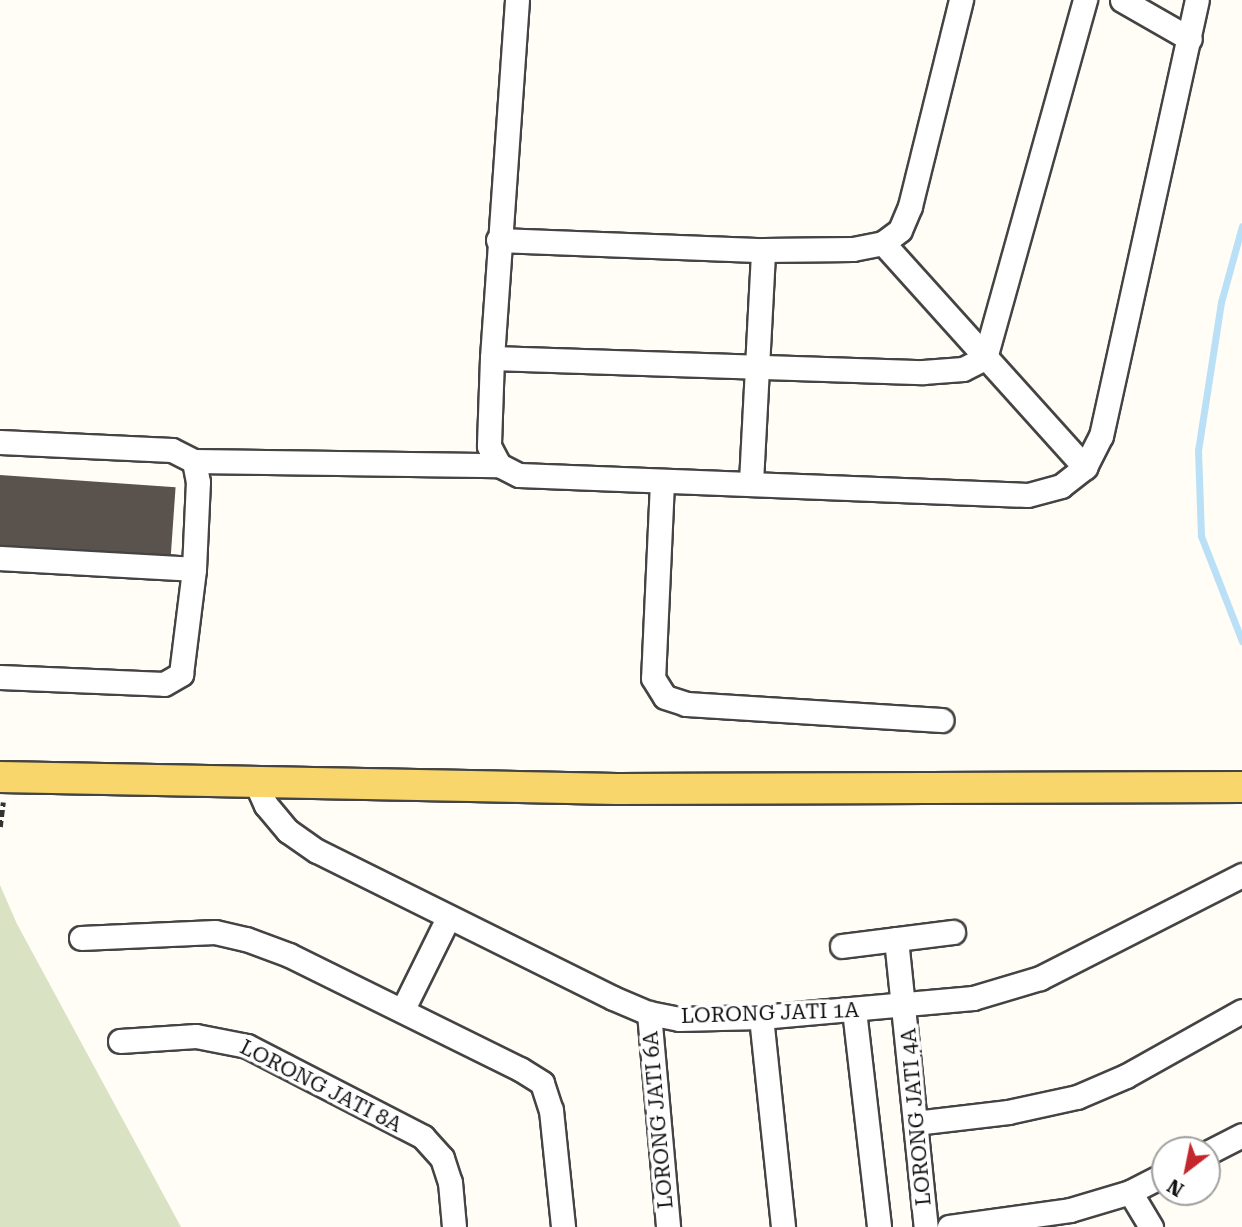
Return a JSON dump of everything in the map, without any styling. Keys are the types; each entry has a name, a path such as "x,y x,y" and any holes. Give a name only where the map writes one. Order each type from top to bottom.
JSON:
{"main road":[{"path":"0,777 617,789 1242,787"}],"street":[{"path":"499,465 489,446 492,358 498,240 517,0"},
{"path":"498,240 763,250 853,249 883,243 900,230 909,206 961,0"},
{"path":"492,358 923,372 963,369 985,358 1085,0"},
{"path":"1122,0 1189,39"},
{"path":"0,442 172,450 194,461 499,465 519,475 662,482 751,482 1028,495 1061,486 1085,467 1109,410 1197,0"},
{"path":"883,243 1085,467"},
{"path":"751,482 763,250"},
{"path":"0,677 164,684 181,674 187,654 194,569 198,482 194,461"},
{"path":"662,482 653,678 665,697 686,704 942,720"},
{"path":"0,558 194,569"},
{"name":"LORONG JATI 1A","path":"256,783 267,805 288,831 317,851 448,918 649,1013 679,1019 761,1017 973,998 1040,978 1242,875"},
{"path":"403,1010 448,918"},
{"path":"81,938 215,932 289,956 403,1010 542,1083 551,1110 563,1227"},
{"path":"842,946 953,932"},
{"name":"LORONG JATI 4A","path":"896,939 906,1006 926,1227"},
{"path":"854,1010 879,1227"},
{"path":"915,1123 1008,1112 1077,1097 1126,1076 1242,1011"},
{"name":"LORONG JATI 6A","path":"649,1013 668,1227"},
{"path":"761,1017 783,1227"},
{"name":"LORONG JATI 8A","path":"120,1041 196,1036 247,1046 423,1137 442,1158 450,1182 454,1227"},
{"path":"1221,1146 1242,1135"},
{"path":"959,1226 1071,1218 1151,1181"},
{"path":"1130,1192 1150,1227"}],"green space":[{"path":"0,885 17,924 181,1227 0,1227"}],"building":[{"path":"0,475 176,487 170,560 0,548"}],"waterway":[{"path":"1242,226 1221,302 1198,450 1201,536 1242,641"}]}
